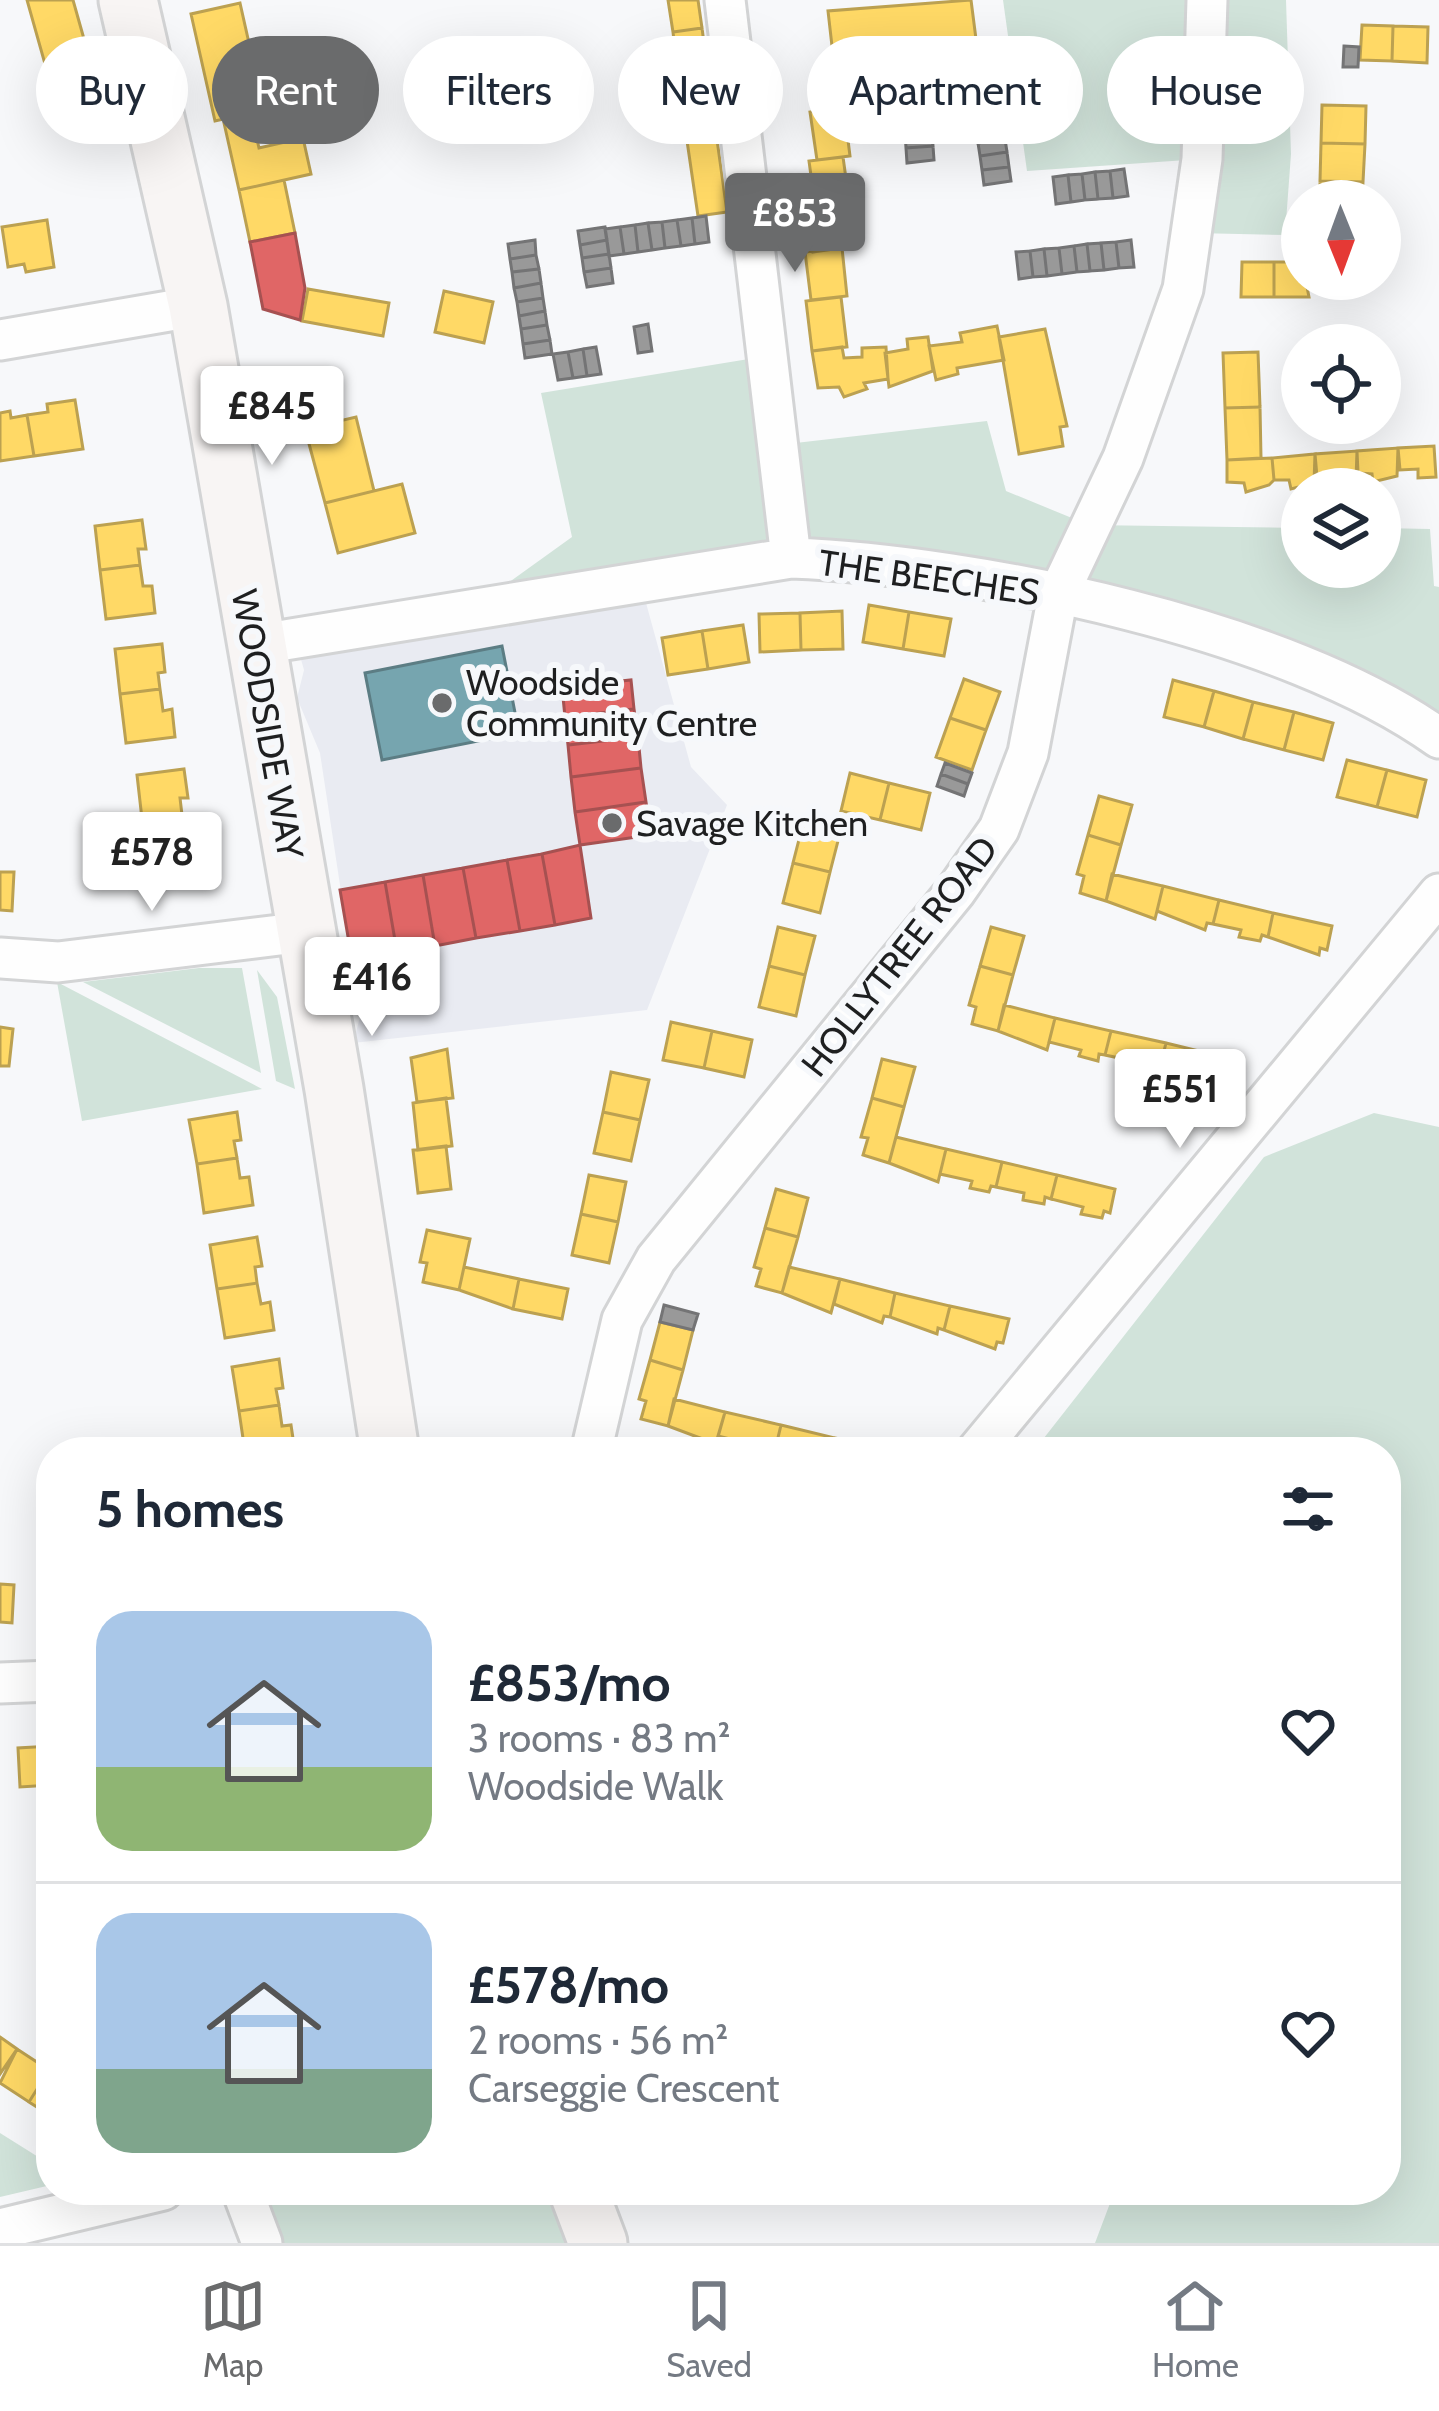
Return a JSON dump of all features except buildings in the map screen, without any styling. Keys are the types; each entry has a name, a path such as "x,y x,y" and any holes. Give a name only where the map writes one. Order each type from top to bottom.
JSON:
{"street":[{"name":"WOODSIDE WAY","path":"128,0 198,306 388,1437"},
{"path":"725,0 791,558"},
{"name":"HOLLYTREE ROAD","path":"595,1437 622,1320 656,1259 941,910 999,830 1028,753 1058,595 1123,458 1183,289 1195,233 1203,139 1207,0"},
{"path":"0,340 198,306"},
{"name":"THE BEECHES","path":"254,645 791,558 843,560 1058,595 1274,653 1404,713 1439,739"},
{"path":"988,1437 1439,894"},
{"path":"0,958 58,962 304,932"},
{"path":"0,1683 36,1682"},
{"path":"0,2229 100,2205"},
{"path":"248,2205 262,2243"},
{"path":"584,2205 598,2243"}],"shaded area":[{"path":"640,581 691,767 727,805 647,1010 353,1043 360,1017 320,753 297,698 304,670 295,638"}],"green space":[{"path":"1003,0 1286,0 1287,36 1107,36 1107,144 1291,144 1289,180 1281,180 1281,235 1195,233 1201,159 1027,171 1023,144 1083,144 1083,36 1008,36"},
{"path":"767,356 778,445 987,421 1006,491 1089,525 1281,528 1281,588 1401,588 1401,528 1430,529 1434,586 1439,587 1439,738 1274,653 843,560 473,608 572,537 541,393"},
{"path":"199,968 242,968 261,1073 83,982"},
{"path":"257,970 277,997 295,1089 276,1081"},
{"path":"57,982 262,1089 82,1121"},
{"path":"1374,1113 1439,1127 1439,2243 1095,2243 1109,2205 1401,2205 1401,1437 1045,1437 1264,1157"},
{"path":"0,2133 36,2156 36,2189 0,2197"},
{"path":"248,2205 556,2205 568,2243 262,2243"}],"place":[{"name":"Woodside Community Centre","path":"442,703"},
{"name":"Savage Kitchen","path":"612,823"}]}
